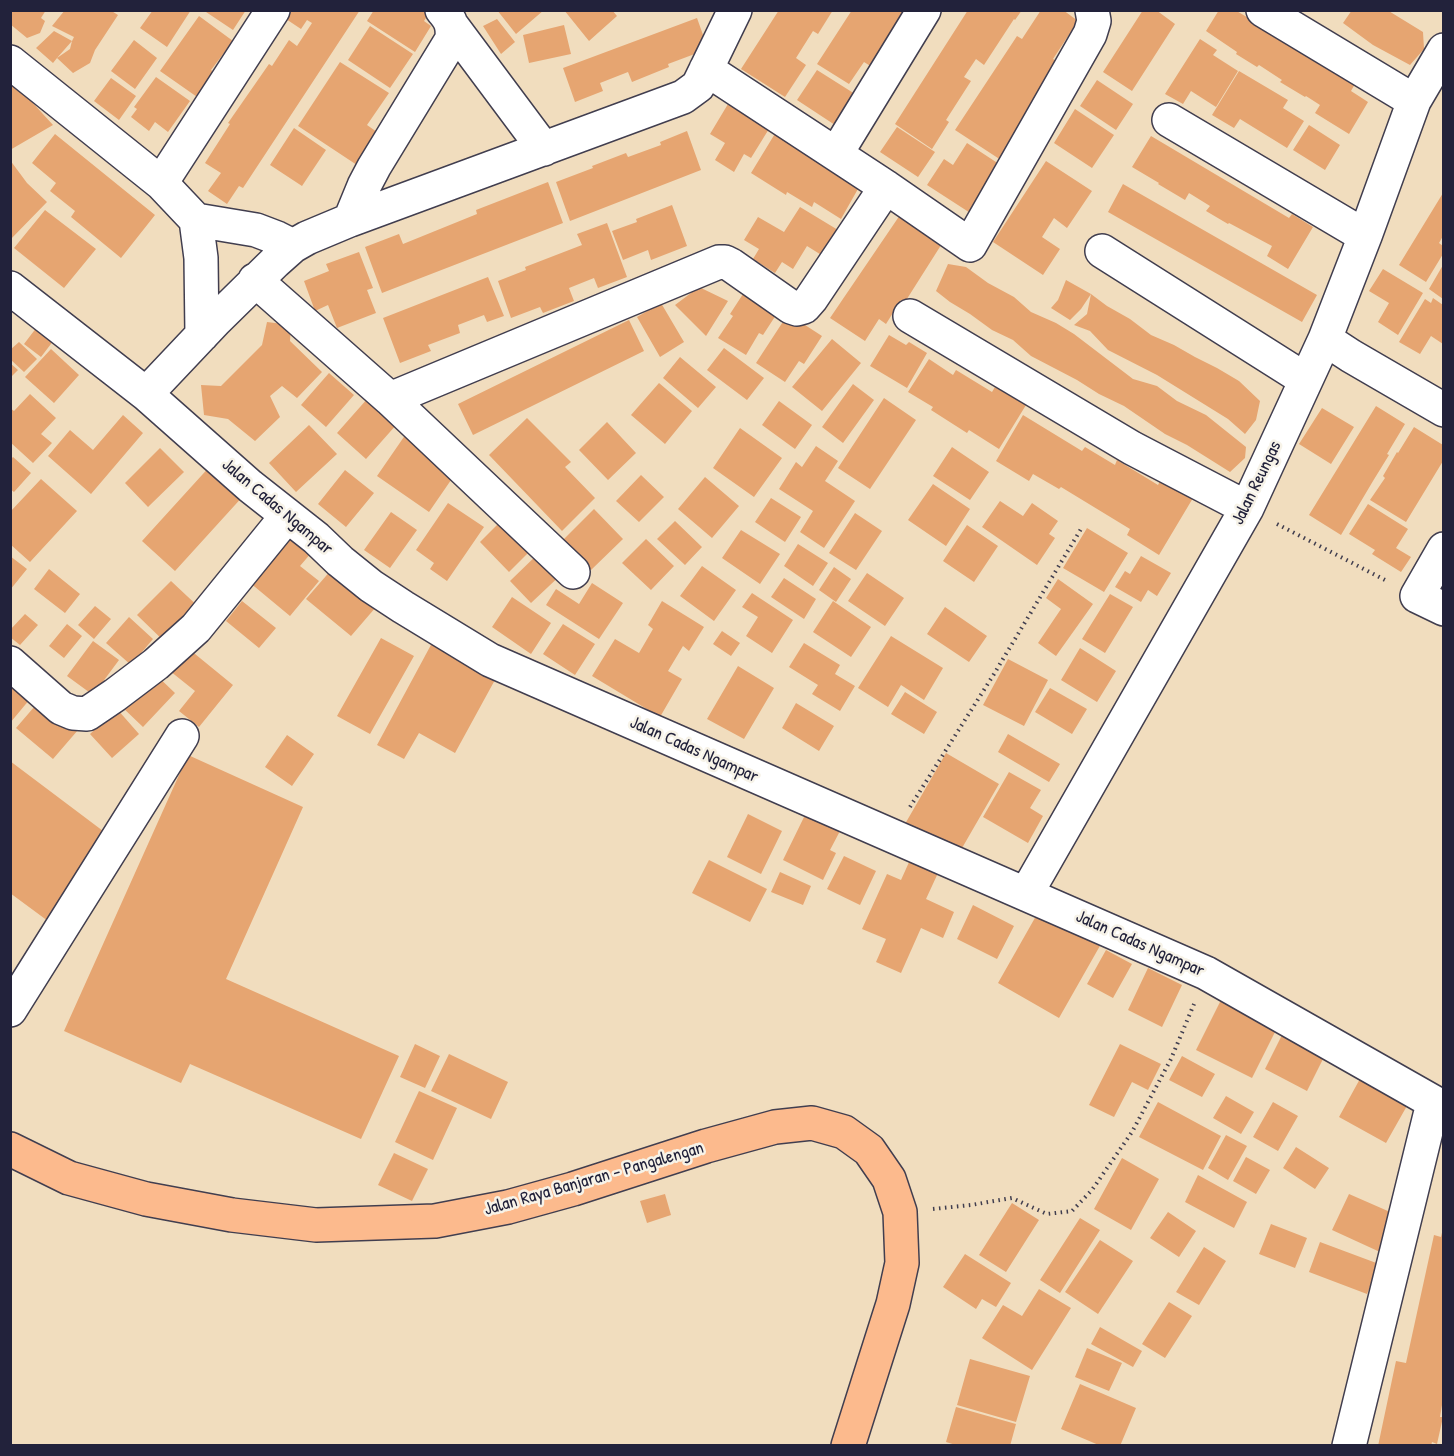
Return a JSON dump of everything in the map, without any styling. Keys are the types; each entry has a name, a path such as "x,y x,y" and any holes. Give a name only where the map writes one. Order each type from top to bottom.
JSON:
{"main road":[{"name":"Jalan Raya Banjaran - Pangalengan","path":"10,1149 69,1178 146,1199 232,1215 316,1225 435,1221 508,1207 775,1127 812,1123 844,1132 869,1150 889,1179 900,1212 902,1263 893,1304 848,1446"}],"street":[{"path":"161,183 273,10"},
{"path":"836,154 924,10"},
{"path":"706,69 970,245 1090,34 1094,21 1092,10"},
{"path":"1263,10 1414,101"},
{"path":"146,394 255,280 293,246 307,238 683,97 698,86 733,11"},
{"path":"448,19 544,149"},
{"path":"350,220 374,167 452,39 448,19"},
{"name":"Jalan Reungas","path":"1026,894 1246,508 1325,339 1414,101 1443,50"},
{"path":"10,62 161,183 196,220 201,258 202,334"},
{"path":"1168,120 1365,236"},
{"path":"390,399 719,262 731,265 791,307 797,309 804,307 886,187"},
{"path":"196,220 256,230 293,246"},
{"path":"1102,251 1306,380"},
{"path":"255,280 390,399 573,572"},
{"name":"Jalan Cadas Ngampar","path":"10,288 146,394 250,486 371,586 490,660 1206,973 1438,1106"},
{"path":"910,316 1132,448 1246,508"},
{"path":"1325,339 1443,410"},
{"path":"10,663 62,708 73,713 87,714 156,664 196,628 287,516"},
{"path":"1430,603 1443,549"},
{"path":"10,1010 183,736"},
{"path":"1349,1446 1438,1106"}],"path":[{"path":"1246,508 1430,603"},
{"path":"892,837 1081,529"},
{"path":"900,1212 971,1205 1012,1198 1047,1214 1072,1211 1092,1190 1132,1132 1171,1059 1206,973"}],"building":[{"path":"10,10 46,10 41,18 45,21 40,33 27,38 10,24"},
{"path":"65,10 110,10 118,15 95,50 90,63 73,73 57,58 70,49 74,37 52,26"},
{"path":"153,10 191,10 167,47 140,28"},
{"path":"203,10 246,10 233,30"},
{"path":"291,10 360,10 243,188 239,186 227,204 208,191 221,173 205,163 230,124 228,123 269,64 272,66 289,40 297,46 312,23 307,20 301,29 286,19"},
{"path":"374,10 431,10 424,21 431,26 415,52 367,21"},
{"path":"497,10 544,10 516,34"},
{"path":"564,10 612,10 617,16 589,41"},
{"path":"779,10 833,10 818,34 813,31 796,58 806,65 785,97 741,69"},
{"path":"852,10 907,10 872,67 864,62 849,84 817,64"},
{"path":"968,10 1022,10 984,65 976,59 964,77 971,81 946,120 949,122 932,149 895,124"},
{"path":"1041,10 1063,10 1078,21 1053,59 1058,62 1021,120 1028,124 1004,162 955,130 1017,36 1022,39"},
{"path":"1143,10 1156,10 1175,24 1132,91 1103,72"},
{"path":"1219,10 1235,10 1356,82 1351,91 1368,102 1349,134 1315,113 1320,105 1280,82 1282,80 1259,65 1257,67 1236,54 1237,52 1206,31"},
{"path":"1352,10 1387,10 1423,32 1424,49 1410,65 1373,45 1343,23"},
{"path":"199,16 233,41 211,70 218,75 200,99 160,71"},
{"path":"697,18 708,49 668,64 669,67 632,82 628,72 600,83 603,91 575,102 563,68"},
{"path":"497,19 515,42 501,54 483,26"},
{"path":"564,25 571,54 529,63 523,35"},
{"path":"370,26 413,54 390,88 348,60"},
{"path":"54,31 72,41 53,63 36,48"},
{"path":"1200,39 1217,50 1213,55 1238,71 1216,107 1191,91 1183,104 1165,94"},
{"path":"134,40 157,58 135,89 111,71"},
{"path":"340,62 389,93 367,125 387,139 366,171 298,126"},
{"path":"817,70 855,94 835,125 797,100"},
{"path":"1239,71 1288,100 1283,108 1304,121 1287,148 1240,119 1234,128 1212,115"},
{"path":"156,77 190,101 168,132 155,122 149,131 131,117 137,109 134,107"},
{"path":"10,78 53,125 10,150"},
{"path":"111,78 136,96 119,120 94,101"},
{"path":"1097,80 1133,104 1116,130 1080,106"},
{"path":"731,99 772,124 751,158 744,154 734,172 715,160 725,143 710,134"},
{"path":"1075,109 1114,135 1092,168 1054,143"},
{"path":"1309,125 1340,145 1325,170 1293,150"},
{"path":"897,127 935,152 918,177 880,152"},
{"path":"294,128 326,150 302,186 270,165"},
{"path":"687,131 701,170 570,221 556,182 626,153 628,157 661,145 660,142"},
{"path":"776,132 863,180 841,219 814,202 812,207 787,192 786,195 751,173"},
{"path":"55,134 155,215 121,258 71,217 75,211 50,191 56,183 32,163"},
{"path":"1151,136 1289,218 1292,214 1313,227 1288,269 1267,256 1272,246 1206,211 1210,206 1189,193 1185,200 1132,167"},
{"path":"967,143 999,164 978,218 927,185 944,159 953,165"},
{"path":"10,160 27,183 47,202 10,240"},
{"path":"1046,161 1092,191 1067,228 1054,218 1042,237 1060,249 1043,275 993,242"},
{"path":"548,182 563,223 382,293 365,247 399,234 403,244 477,214 476,210"},
{"path":"1123,184 1317,295 1302,322 1108,212"},
{"path":"1443,193 1443,236 1439,243 1443,246 1443,254 1426,282 1399,265"},
{"path":"672,205 687,246 651,260 648,250 623,260 612,231"},
{"path":"800,207 838,230 823,256 807,246 793,269 782,262 775,273 753,259 759,249 744,240 758,217 784,232"},
{"path":"45,210 96,249 64,288 14,248"},
{"path":"900,215 943,242 905,302 901,300 886,324 879,319 865,341 830,318"},
{"path":"607,223 627,277 598,288 594,278 569,288 574,301 543,313 540,307 511,318 498,281 526,270 525,267 582,245 577,234"},
{"path":"359,252 373,288 367,290 376,313 337,328 328,305 315,311 304,281 329,271 326,264"},
{"path":"948,264 966,267 988,283 1014,297 1031,312 1074,334 1133,379 1157,386 1177,401 1206,415 1246,447 1245,458 1230,472 1165,434 1124,406 1031,356 1013,340 992,330 936,291"},
{"path":"1443,265 1443,299 1429,289"},
{"path":"1383,269 1423,293 1398,335 1378,322 1389,303 1369,291"},
{"path":"488,277 504,316 487,322 484,315 458,325 460,333 428,345 431,351 400,363 383,318"},
{"path":"1066,280 1091,294 1070,320 1051,308 1058,300"},
{"path":"699,287 728,301 706,336 675,305"},
{"path":"743,294 776,315 763,335 759,333 746,355 718,338 733,316 730,314"},
{"path":"1091,294 1151,335 1239,381 1260,401 1256,420 1245,434 1228,419 1157,375 1108,350 1090,331 1074,325 1087,314"},
{"path":"1433,298 1443,305 1443,344 1431,336 1420,354 1399,342 1425,299 1431,303"},
{"path":"661,303 684,342 660,357 637,317"},
{"path":"788,314 822,336 804,364 799,361 785,382 756,363"},
{"path":"629,320 644,351 473,435 458,404"},
{"path":"267,322 291,325 290,341 322,372 297,398 282,386 270,396 280,417 255,441 228,419 204,415 201,385 221,386 262,345"},
{"path":"40,323 57,336 41,357 24,344"},
{"path":"889,335 906,345 909,342 927,353 907,388 870,366"},
{"path":"832,339 861,363 822,411 792,387"},
{"path":"19,342 37,359 24,372 10,359 10,350"},
{"path":"724,348 764,378 747,400 707,370"},
{"path":"51,349 79,375 54,403 25,377"},
{"path":"680,357 716,387 698,408 663,378"},
{"path":"929,359 953,375 956,370 992,392 995,387 1026,405 999,449 969,430 967,433 931,410 933,407 908,392"},
{"path":"10,363 18,370 10,378"},
{"path":"329,373 354,395 326,427 301,405"},
{"path":"659,383 692,411 665,444 631,415"},
{"path":"853,384 874,400 843,443 822,427"},
{"path":"30,394 56,418 41,434 52,443 33,463 10,442 10,408 14,411"},
{"path":"368,398 397,424 366,459 337,433"},
{"path":"884,398 916,420 870,489 838,468"},
{"path":"779,401 812,425 795,449 762,425"},
{"path":"1376,406 1405,424 1341,535 1309,515"},
{"path":"1322,408 1354,427 1331,464 1299,444"},
{"path":"123,415 143,433 91,494 48,456 70,430 93,450"},
{"path":"1023,415 1082,451 1085,447 1115,465 1117,460 1158,485 1161,479 1193,498 1159,555 1127,535 1130,529 1061,487 1059,489 1033,474 1029,481 996,461"},
{"path":"527,418 571,462 565,467 595,498 562,531 489,455"},
{"path":"607,422 636,453 608,480 579,450"},
{"path":"309,425 337,454 296,492 269,463"},
{"path":"1414,427 1443,445 1443,461 1406,522 1370,500"},
{"path":"740,428 782,458 754,497 713,468"},
{"path":"408,431 460,467 429,512 377,476"},
{"path":"816,446 838,461 825,481 855,501 824,548 800,532 813,511 779,489 796,462 802,467"},
{"path":"952,447 989,472 970,500 933,476"},
{"path":"160,448 184,472 148,507 125,483"},
{"path":"13,457 31,473 14,492 10,489 10,460"},
{"path":"212,464 245,494 175,571 142,541"},
{"path":"345,470 374,493 346,527 318,504"},
{"path":"641,475 664,497 639,522 616,501"},
{"path":"705,477 739,506 712,538 678,509"},
{"path":"41,479 77,511 30,562 10,544 10,512"},
{"path":"933,484 970,509 946,546 908,520"},
{"path":"771,498 801,517 785,542 755,522"},
{"path":"1000,501 1023,516 1032,503 1058,521 1049,534 1055,538 1037,565 982,527"},
{"path":"448,503 484,527 447,581 430,569 434,563 416,550"},
{"path":"1368,504 1408,529 1396,548 1411,557 1401,572 1372,554 1375,550 1349,534"},
{"path":"594,509 623,539 591,570 563,540"},
{"path":"391,512 417,530 390,568 364,550"},
{"path":"855,513 882,531 856,570 829,553"},
{"path":"505,517 534,547 509,572 480,542"},
{"path":"675,521 702,547 685,565 657,539"},
{"path":"967,525 998,546 974,582 943,561"},
{"path":"284,528 312,552 300,566 319,581 290,616 243,577"},
{"path":"1087,528 1128,553 1104,592 1063,568"},
{"path":"741,530 780,554 760,584 722,558"},
{"path":"646,539 674,566 651,590 622,563"},
{"path":"798,544 828,563 813,586 784,566"},
{"path":"543,549 565,571 531,603 510,581"},
{"path":"10,556 27,569 10,590"},
{"path":"1141,556 1171,573 1157,596 1148,590 1141,602 1115,587 1125,571 1130,574"},
{"path":"702,566 736,590 714,621 680,596"},
{"path":"834,567 851,579 836,602 819,590"},
{"path":"49,569 80,594 65,613 34,589"},
{"path":"332,569 376,607 351,636 306,599"},
{"path":"867,573 904,598 885,626 848,601"},
{"path":"784,578 816,599 804,619 771,597"},
{"path":"1058,579 1093,604 1056,656 1038,643 1061,609 1046,598"},
{"path":"171,581 203,611 169,646 137,615"},
{"path":"592,583 623,603 599,639 546,605 556,589 579,604"},
{"path":"752,593 793,620 772,653 746,636 758,617 742,607"},
{"path":"1110,594 1133,607 1105,653 1082,639"},
{"path":"512,597 551,623 531,654 492,627"},
{"path":"242,601 276,628 259,648 226,621"},
{"path":"662,601 704,627 689,651 683,646 668,671 682,679 660,717 592,676 615,639 639,653 653,629 648,625"},
{"path":"833,601 871,627 851,657 813,632"},
{"path":"95,606 111,619 94,639 78,625"},
{"path":"945,607 987,636 969,662 927,634"},
{"path":"25,614 38,625 20,645 10,637 10,630"},
{"path":"129,617 153,639 131,665 106,643"},
{"path":"67,624 82,636 64,658 49,646"},
{"path":"563,624 595,644 575,675 543,654"},
{"path":"722,631 740,643 731,656 713,644"},
{"path":"891,636 943,668 924,700 901,685 888,707 858,688"},
{"path":"381,638 414,656 370,734 337,716"},
{"path":"93,641 119,660 93,695 67,676"},
{"path":"432,643 496,678 455,753 419,733 404,759 377,745"},
{"path":"804,643 840,665 835,674 855,686 840,711 812,694 818,685 789,667"},
{"path":"184,645 233,685 199,727 179,711 195,691 165,667"},
{"path":"1080,648 1116,671 1097,702 1061,680"},
{"path":"1008,659 1048,680 1024,726 983,705"},
{"path":"738,666 774,688 744,739 707,719"},
{"path":"153,672 175,693 143,727 121,706"},
{"path":"10,673 35,693 10,723"},
{"path":"1050,688 1087,709 1072,734 1035,712"},
{"path":"905,692 937,712 924,734 891,714"},
{"path":"41,699 78,730 53,759 16,728"},
{"path":"796,703 834,726 819,751 782,728"},
{"path":"117,709 139,734 112,758 90,734"},
{"path":"1008,734 1060,764 1049,782 998,752"},
{"path":"287,735 314,754 292,786 265,767"},
{"path":"946,753 999,784 958,855 905,824"},
{"path":"188,755 303,807 226,979 399,1056 361,1139 190,1064 181,1083 64,1031"},
{"path":"10,761 115,840 52,924 10,893"},
{"path":"1009,772 1041,790 1030,808 1043,816 1028,843 983,817"},
{"path":"806,813 840,831 830,850 836,853 823,880 783,860"},
{"path":"748,814 782,831 761,874 727,857"},
{"path":"844,856 876,871 860,905 827,889"},
{"path":"709,860 767,889 750,922 692,893"},
{"path":"910,860 938,873 926,899 954,912 943,938 921,928 901,973 876,962 886,939 862,929 887,874 901,880"},
{"path":"780,872 811,886 803,905 771,892"},
{"path":"973,905 1014,926 997,959 957,939"},
{"path":"1040,909 1101,944 1059,1018 998,983"},
{"path":"1106,950 1132,964 1113,998 1087,984"},
{"path":"1148,968 1182,985 1162,1027 1128,1010"},
{"path":"1223,996 1279,1024 1252,1078 1196,1050"},
{"path":"1285,1029 1327,1051 1307,1091 1265,1069"},
{"path":"415,1044 440,1056 425,1088 400,1077"},
{"path":"1120,1044 1161,1064 1148,1090 1132,1082 1114,1117 1089,1105"},
{"path":"449,1054 508,1082 491,1119 431,1091"},
{"path":"1182,1056 1215,1074 1202,1097 1169,1080"},
{"path":"1361,1077 1408,1104 1386,1143 1339,1117"},
{"path":"419,1091 457,1108 433,1160 395,1142"},
{"path":"1226,1096 1254,1112 1241,1134 1213,1118"},
{"path":"1158,1102 1221,1136 1203,1170 1139,1137"},
{"path":"1273,1102 1298,1116 1278,1151 1253,1137"},
{"path":"1226,1135 1247,1146 1228,1180 1208,1168"},
{"path":"1296,1147 1329,1168 1315,1189 1283,1168"},
{"path":"394,1153 428,1169 412,1201 378,1185"},
{"path":"1246,1157 1270,1170 1256,1194 1233,1181"},
{"path":"1122,1158 1159,1179 1131,1230 1094,1209"},
{"path":"1198,1175 1247,1202 1234,1228 1185,1202"},
{"path":"665,1194 671,1215 647,1223 640,1201"},
{"path":"1349,1194 1397,1215 1380,1252 1332,1230"},
{"path":"1012,1203 1039,1220 1006,1272 979,1255"},
{"path":"1168,1212 1196,1231 1179,1257 1150,1238"},
{"path":"1080,1218 1100,1230 1060,1293 1040,1280"},
{"path":"1271,1224 1307,1238 1295,1268 1259,1254"},
{"path":"1443,1228 1443,1399 1440,1417 1443,1417 1437,1444 1432,1442 1431,1446 1378,1446 1396,1361 1406,1363 1434,1235 1441,1237"},
{"path":"1100,1240 1133,1261 1098,1314 1065,1292"},
{"path":"1320,1242 1379,1264 1367,1294 1309,1272"},
{"path":"1204,1247 1226,1261 1199,1305 1176,1292"},
{"path":"965,1254 1011,1283 996,1307 982,1299 976,1309 943,1287"},
{"path":"1039,1289 1071,1308 1032,1370 982,1338 1003,1305 1022,1316"},
{"path":"1169,1302 1192,1316 1165,1358 1142,1344"},
{"path":"1100,1327 1142,1351 1133,1367 1091,1344"},
{"path":"1087,1348 1122,1363 1109,1391 1075,1377"},
{"path":"970,1359 1030,1376 1016,1422 957,1405"},
{"path":"1080,1384 1136,1408 1120,1446 1101,1446 1061,1429"},
{"path":"956,1407 1016,1424 1010,1446 959,1446 946,1442"}]}
